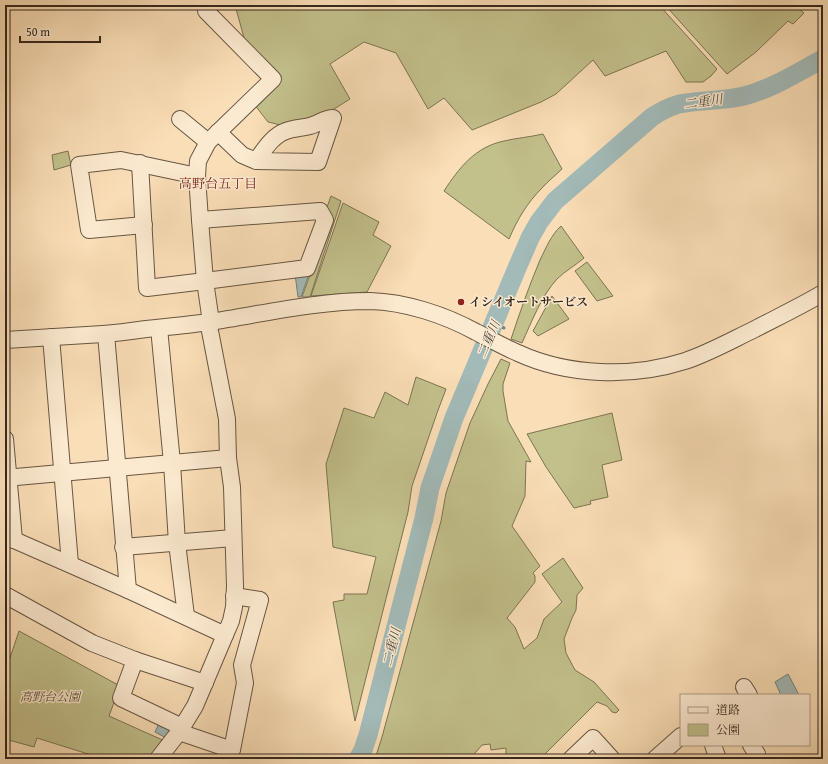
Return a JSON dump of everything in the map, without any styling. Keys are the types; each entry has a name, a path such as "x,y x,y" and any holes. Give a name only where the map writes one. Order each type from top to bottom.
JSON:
{"street":[{"path":"158,759 196,706 231,621 234,607 232,487 228,458 227,419 210,331 200,220 198,161 213,137 273,79 206,12"},
{"path":"180,119 242,155 256,161 318,162 333,118 328,118 312,126 286,131 279,134 273,139 256,161"},
{"path":"144,225 89,230 78,165 121,160 198,176"},
{"path":"140,164 147,288 307,268 325,220 320,211 200,220"},
{"path":"5,340 106,334 210,322 329,303 373,301 420,309 450,319 502,346 537,361 562,368 582,371 612,372 666,366 704,354 823,293"},
{"path":"159,328 172,463 177,543 186,616"},
{"path":"106,334 116,468 128,590"},
{"path":"51,337 70,564"},
{"path":"5,439 10,538 186,616 225,635"},
{"path":"7,478 228,458"},
{"path":"124,547 233,538"},
{"path":"5,596 92,643 135,660 205,683"},
{"path":"135,660 121,698 180,729 232,750 245,683 242,665 260,600 234,596"},
{"path":"655,759 680,737"},
{"path":"571,759 592,738 612,759"},
{"path":"714,746 718,759"}],"green space":[{"path":"235,5 659,5 717,69 703,82 686,82 666,51 605,76 593,60 556,94 541,102 472,130 444,98 428,109 396,53 364,42 330,64 350,99 326,114 285,126 268,122 254,104 280,79 246,45"},
{"path":"665,5 803,5 800,10 804,13 793,24 788,21 756,52 727,74"},
{"path":"543,134 562,169 544,185 527,206 515,225 509,239 444,191 462,167 476,153 484,148 504,141"},
{"path":"68,151 71,165 54,170 52,155"},
{"path":"331,196 341,201 310,297 302,297 331,217 326,210"},
{"path":"343,203 379,222 373,235 391,246 367,292 311,296"},
{"path":"561,226 584,258 560,276 546,293 522,343 511,339 540,260 547,246"},
{"path":"587,262 613,296 597,301 575,271"},
{"path":"552,296 569,319 538,336 533,331"},
{"path":"501,359 510,363 503,384 508,421 531,462 526,461 525,496 512,526 540,566 533,573 535,576 535,582 507,618 515,627 524,649 537,638 544,619 562,602 542,574 563,558 583,588 577,595 576,610 564,639 566,653 575,670 594,682 619,710 616,713 612,712 607,706 597,702 540,759 506,759 506,748 491,750 490,744 482,745 470,759 375,759 441,521 446,493 470,423"},
{"path":"416,377 446,389 412,486 408,512 355,721 333,602 344,600 344,594 367,594 376,557 333,547 326,464 344,408 374,418 385,392 408,405"},
{"path":"612,413 622,460 602,465 608,497 590,501 591,504 574,508 546,467 527,434"},
{"name":"高野台公園","path":"19,631 120,686 109,716 167,742 154,759 104,759 37,738 34,747 5,739 5,673"}],"water":[{"path":"295,274 309,274 301,297 298,297"},
{"path":"788,674 798,694 781,694 775,682"},
{"path":"160,721 172,726 168,739 155,732"}],"waterway":[{"name":"二重川","path":"358,759 368,735 424,518 430,488 454,418 530,238 539,222 555,201 652,117 679,104 728,99 754,93 785,80 823,59"},
{"path":"494,324 504,328"}],"place":[{"name":"イシイオートサービス","path":"461,302"}],"district":[{"name":"高野台五丁目","path":"218,183"}]}
